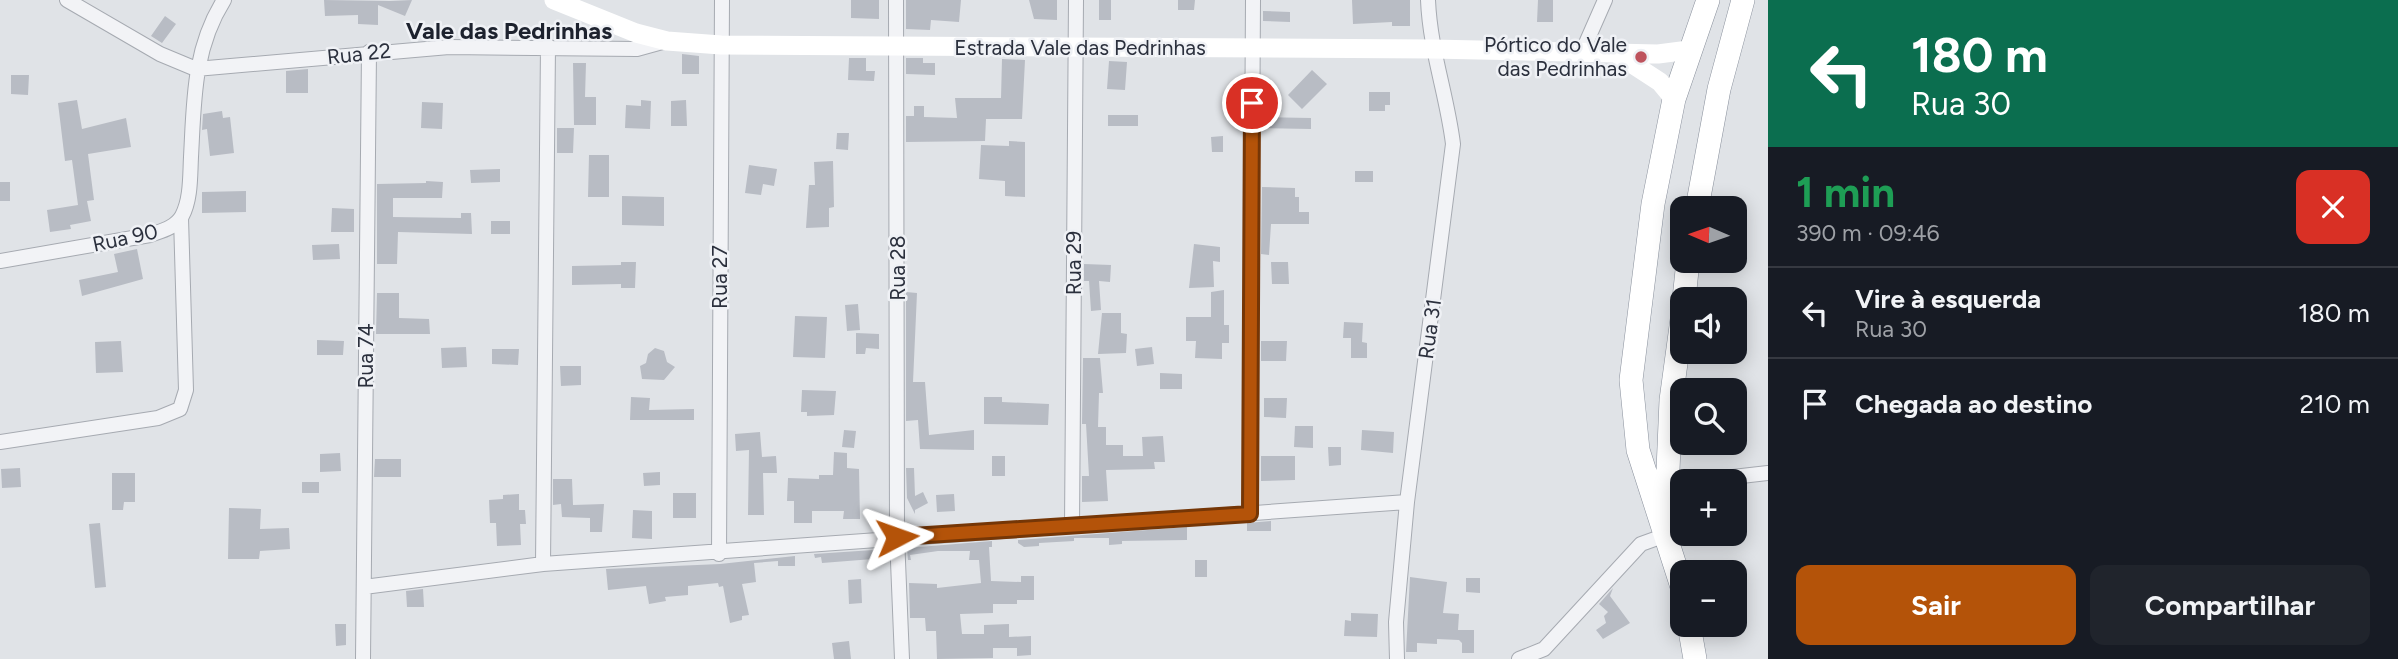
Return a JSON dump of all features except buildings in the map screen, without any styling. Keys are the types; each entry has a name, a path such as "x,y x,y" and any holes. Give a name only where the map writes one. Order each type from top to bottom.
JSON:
{"highway":[{"path":"1666,484 1637,450 1630,380 1649,230 1675,99 1689,50 1708,0"},
{"path":"1699,196 1719,89 1743,0"},
{"path":"1674,560 1666,534 1666,484 1676,364"},
{"path":"1691,637 1695,659"}],"main road":[{"name":"Estrada Vale das Pedrinhas","path":"554,0 636,33 667,41 722,45 1583,50 1658,54 1689,50"},
{"path":"1614,51 1660,82 1675,99"}],"street":[{"name":"Rua 22","path":"67,0 160,54 196,69 449,47 637,48 667,41"},
{"name":"Rua 90","path":"0,261 150,235 169,229 181,218 189,186 196,69 203,44 224,0"},
{"name":"Rua 27","path":"719,554 722,0"},
{"name":"Rua 28","path":"896,0 897,537 902,659"},
{"name":"Rua 29","path":"1072,526 1076,0"},
{"path":"1250,514 1253,0"},
{"name":"Rua 31","path":"1398,659 1396,622 1407,502 1452,144 1448,108 1432,49 1428,0"},
{"path":"1583,50 1605,0"},
{"path":"543,564 548,46"},
{"name":"Rua 74","path":"363,659 369,52"},
{"path":"0,442 158,418 180,409 186,390 181,218"},
{"path":"1747,475 1768,473"},
{"path":"364,587 543,564 719,554 897,537 1407,502"},
{"path":"1519,659 1544,649 1641,544 1666,534"}],"place":[{"name":"Pórtico do Vale das Pedrinhas","path":"1641,57"}],"district":[{"name":"Vale das Pedrinhas","path":"509,31"}],"route":[{"path":"897,537 1250,514 1252,103"}]}
